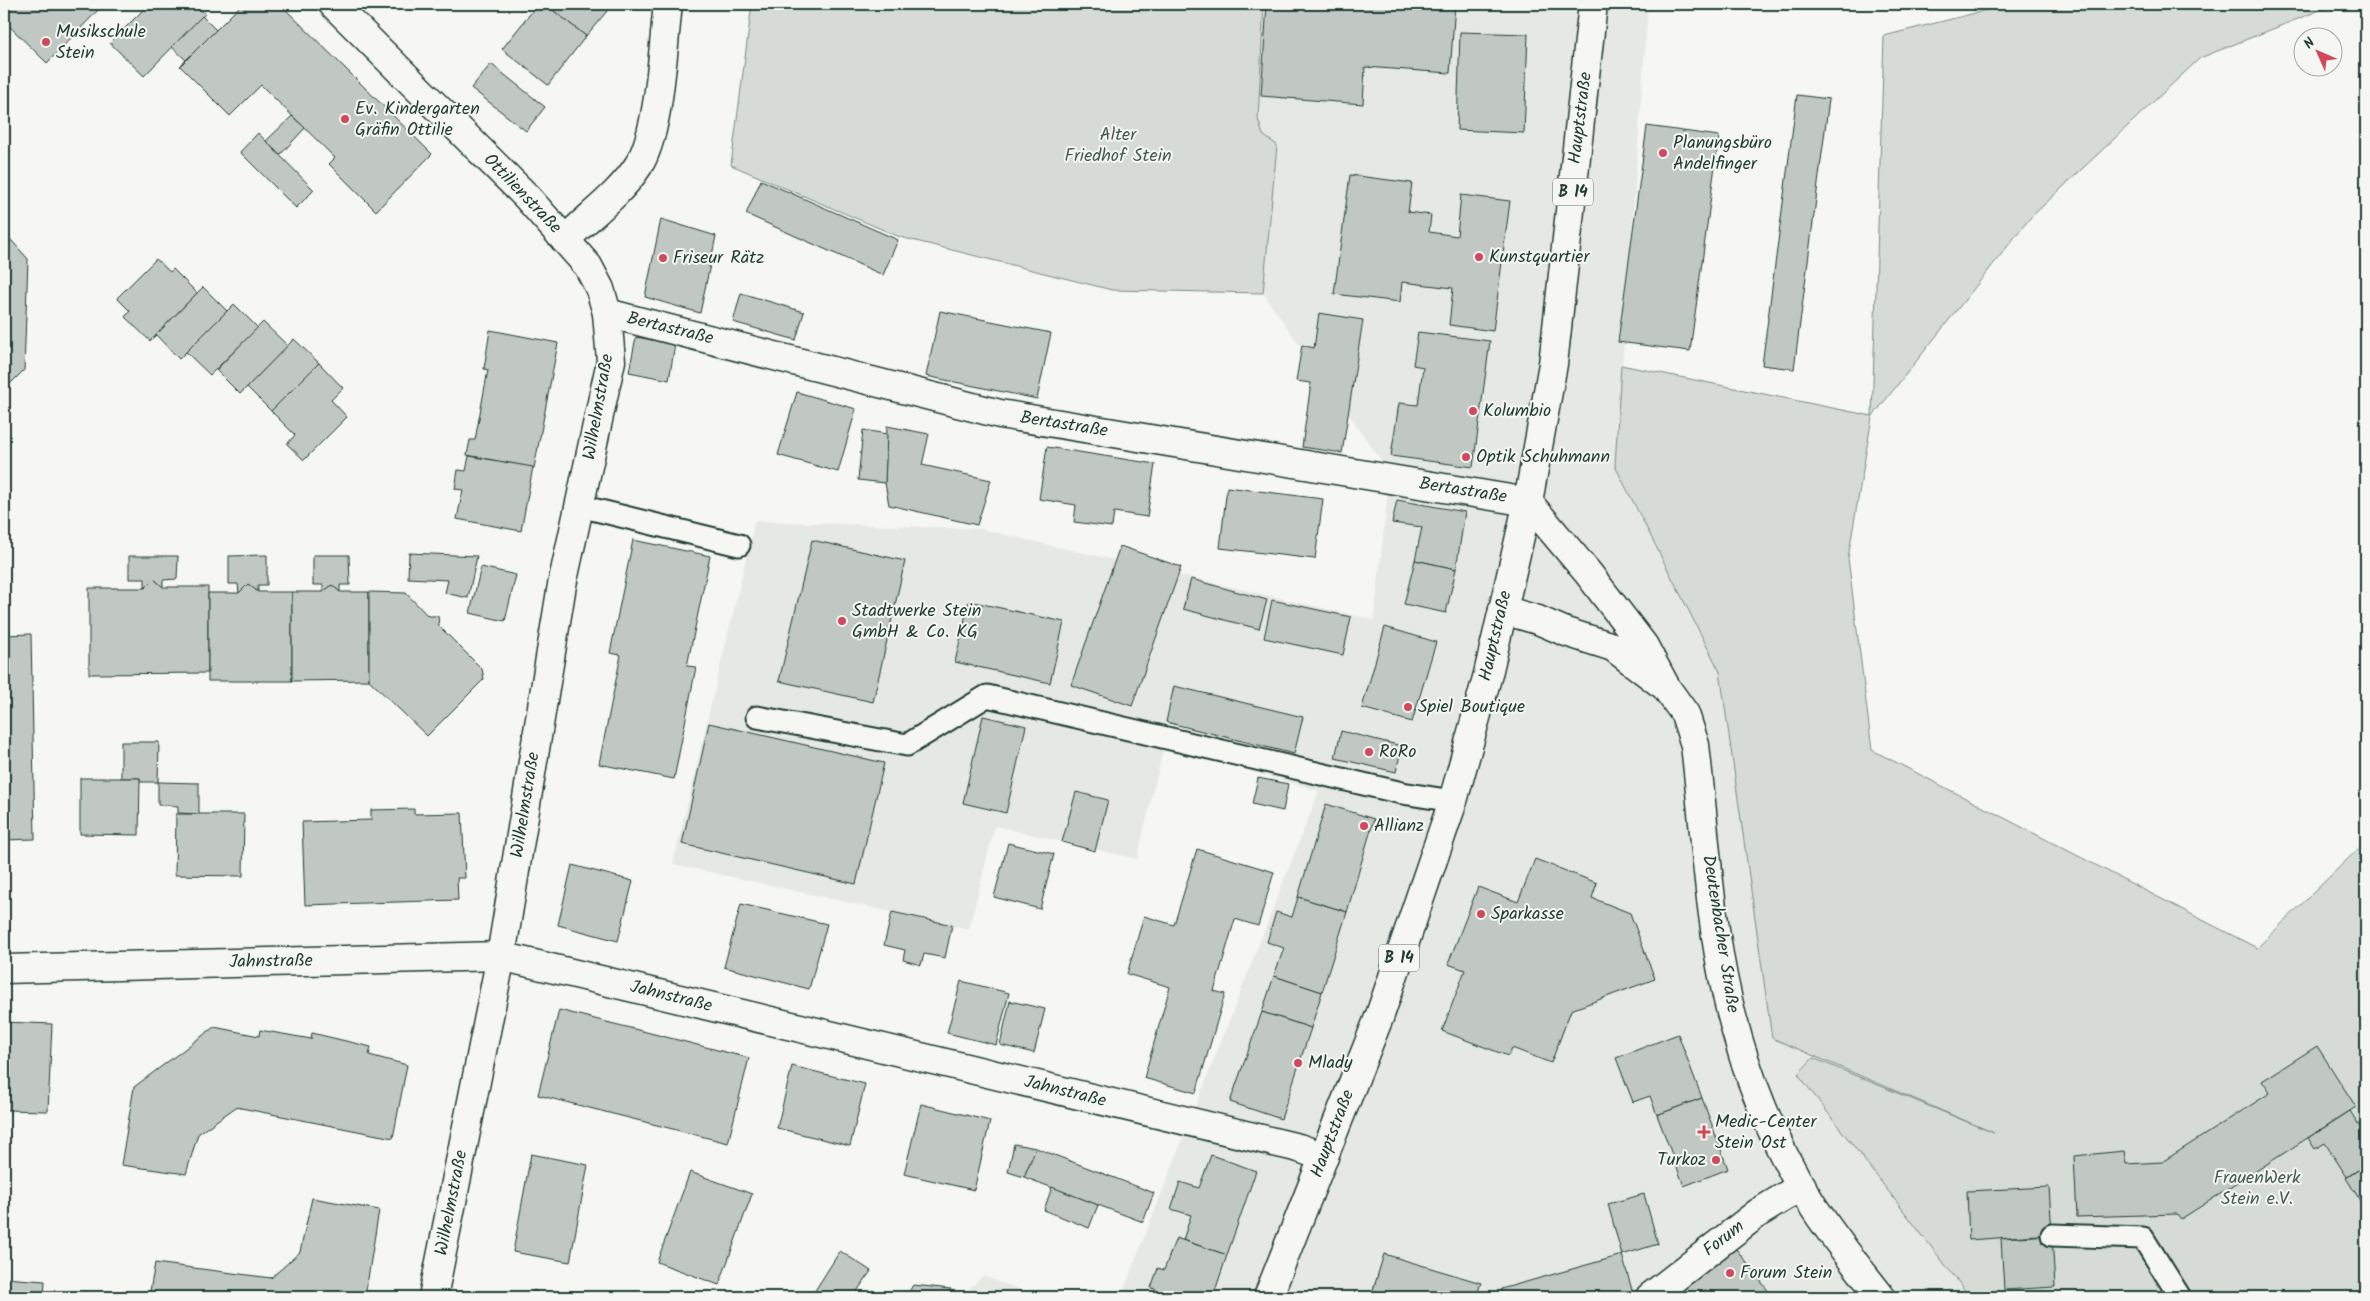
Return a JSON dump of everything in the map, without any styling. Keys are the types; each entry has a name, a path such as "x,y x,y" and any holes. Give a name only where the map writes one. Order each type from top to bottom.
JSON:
{"street":[{"name":"Ottilienstraße","path":"333,4 526,196 588,266 600,289 607,313"},
{"path":"565,240 626,181 638,166 647,150 653,128 668,4"},
{"name":"Hauptstraße","path":"1268,1297 1380,1015 1453,801 1503,610 1528,502 1553,364 1593,4"},
{"name":"Bertastraße","path":"607,313 1000,414 1528,502"},
{"name":"Wilhelmstraße","path":"433,1297 501,956 562,585 611,361 607,313"},
{"name":"Deutenbacher Straße","path":"1528,502 1576,559 1644,646 1667,689 1685,714 1695,745 1718,947 1728,1000 1760,1100 1802,1186 1840,1244 1881,1297"},
{"name":"Deutenbacher Straße","path":"1503,610 1538,620 1566,632 1613,647 1667,689"},
{"name":"Jahnstraße","path":"4,969 501,956 1299,1148 1324,1157"},
{"name":"Forum","path":"1650,1297 1758,1213 1802,1186"}],"lane":[{"path":"580,506 739,545"},
{"path":"757,716 907,746 987,696 1402,793 1453,801"},
{"path":"2052,1235 2143,1238 2180,1297"}],"shaded area":[{"path":"1264,4 1648,4 1615,466 1720,672 1772,1037 2057,1160 2366,1297 1121,1297 1319,791 1164,746 1137,859 995,826 969,929 673,864 755,521 980,529 1374,620 1390,473 1263,293 1277,146 1263,135 1258,119"},
{"path":"983,1276 1040,1297 961,1297"}],"green space":[{"name":"Alter Friedhof Stein","path":"752,4 1264,4 1258,119 1263,135 1277,145 1263,293 1112,290 900,237 731,165"},
{"name":"FrauenWerk Stein e.V.","path":"2011,4 2335,4 2200,58 2030,218 1872,417 1848,558 1872,750 2257,948 2366,841 2366,1297 1970,1297 1798,1074 1813,1058 1994,1133 1772,1038 1720,672 1615,466 1621,365 1872,416 1884,36"}],"building":[{"name":"Musikschule Stein","path":"4,4 104,4 47,63 4,21"},
{"path":"149,4 195,4 205,14 144,76 110,43"},
{"path":"242,4 280,4 432,154 376,211 329,164 335,158 261,85 230,116 180,66"},
{"path":"538,4 545,4 586,36 548,85 502,49"},
{"path":"545,4 613,4 586,36"},
{"path":"1267,4 1455,4 1450,73 1365,67 1363,104 1261,96"},
{"path":"202,16 216,30 186,60 172,47"},
{"path":"1460,32 1528,34 1524,133 1457,130"},
{"path":"491,64 545,107 526,131 471,88"},
{"path":"1797,95 1829,99 1794,369 1762,365"},
{"path":"292,116 305,128 280,155 266,141"},
{"path":"1647,126 1719,136 1690,351 1618,342"},
{"path":"258,133 314,190 296,208 240,152"},
{"path":"1350,175 1412,183 1408,212 1431,215 1429,232 1457,236 1461,195 1510,201 1493,331 1449,325 1453,288 1402,282 1400,302 1334,294"},
{"path":"761,180 898,240 883,275 746,214"},
{"path":"661,219 716,236 700,313 645,297"},
{"path":"4,232 28,259 24,370 4,390"},
{"path":"156,259 170,272 173,269 197,293 150,341 125,317 130,311 117,298"},
{"path":"203,287 227,311 179,359 156,335"},
{"path":"741,293 804,312 796,340 733,322"},
{"path":"234,304 258,328 210,375 186,352"},
{"path":"940,311 1051,333 1037,399 926,376"},
{"path":"1319,313 1363,320 1342,453 1302,447 1311,383 1296,381 1302,345 1314,348"},
{"path":"263,322 288,346 240,394 216,370"},
{"path":"490,330 558,343 534,468 467,455 470,440 475,440 488,370 484,369"},
{"path":"1418,332 1490,341 1473,467 1391,456 1399,403 1418,405 1423,367 1413,365"},
{"path":"636,337 675,344 669,380 629,372"},
{"path":"294,339 319,363 271,411 247,387"},
{"path":"319,363 343,388 331,400 347,417 304,460 287,444 295,435 271,411"},
{"path":"797,392 856,409 838,472 778,455"},
{"path":"887,426 929,434 922,465 991,480 977,525 889,505 885,483"},
{"path":"863,430 887,434 885,483 858,480"},
{"path":"1047,447 1155,464 1147,517 1114,512 1112,527 1074,522 1076,505 1039,499"},
{"path":"469,456 533,467 521,531 457,519 463,490 455,489 458,470 466,471"},
{"path":"1227,487 1323,499 1315,559 1220,548"},
{"path":"1397,500 1465,512 1456,569 1415,560 1422,527 1392,523"},
{"path":"633,540 710,556 687,666 696,667 674,779 599,764 621,655 610,653"},
{"name":"Stadtwerke Stein GmbH & Co. KG","path":"812,540 905,561 873,702 779,681"},
{"path":"1120,546 1181,567 1132,706 1071,685"},
{"path":"409,553 477,556 468,598 445,593 448,580 408,578"},
{"path":"267,555 267,585 258,585 258,592 248,584 239,593 238,584 229,584 229,556"},
{"path":"313,555 349,555 350,585 340,585 340,592 332,585 323,592 323,585 313,585"},
{"path":"129,556 178,556 177,579 163,580 163,587 154,579 145,588 145,579 129,579"},
{"path":"1415,560 1456,569 1446,613 1404,604"},
{"path":"481,567 516,575 505,621 470,613"},
{"path":"154,579 163,587 208,587 208,673 89,674 89,588 145,588"},
{"path":"1191,579 1267,600 1259,629 1183,609"},
{"path":"248,584 258,592 292,592 292,681 208,681 208,593 239,593"},
{"path":"332,585 340,592 369,592 369,680 292,681 292,592 323,592"},
{"path":"369,592 406,593 428,616 438,616 439,626 482,669 484,679 427,736 369,680"},
{"path":"1272,600 1351,617 1343,655 1264,638"},
{"path":"969,601 1064,622 1050,683 955,662"},
{"path":"1385,627 1436,642 1412,722 1362,708"},
{"path":"31,634 35,839 4,840 4,635"},
{"path":"1174,686 1303,717 1294,754 1166,722"},
{"path":"983,716 1026,726 1006,813 963,803"},
{"path":"709,723 884,763 856,884 682,844"},
{"name":"RoRo","path":"1341,731 1402,746 1396,772 1335,758"},
{"path":"121,742 159,742 158,782 140,782 140,778 121,778"},
{"path":"80,778 140,778 139,835 80,834"},
{"path":"1258,778 1288,784 1283,811 1252,804"},
{"path":"158,782 199,783 199,814 178,813 178,806 158,805"},
{"path":"1076,792 1108,800 1095,851 1062,842"},
{"path":"1326,804 1374,819 1347,912 1298,897"},
{"path":"414,809 414,814 462,813 465,878 457,878 458,900 305,905 302,822 371,820 371,810"},
{"path":"176,814 244,814 243,876 175,875"},
{"path":"1008,843 1054,854 1040,909 994,897"},
{"path":"1197,849 1274,872 1258,926 1235,919 1214,991 1225,994 1196,1093 1144,1078 1170,987 1127,974 1144,916 1174,925"},
{"path":"1535,859 1597,883 1592,898 1630,913 1655,979 1571,1010 1551,1063 1512,1048 1508,1056 1442,1031 1465,970 1448,964 1478,887 1518,902"},
{"path":"572,865 633,881 618,941 558,925"},
{"path":"1298,897 1347,912 1322,992 1274,976 1284,948 1267,942 1276,912 1292,917"},
{"path":"741,904 827,924 809,989 724,967"},
{"path":"892,912 952,925 945,958 924,954 921,965 903,960 905,950 884,945"},
{"path":"1274,976 1322,992 1311,1028 1262,1012"},
{"path":"961,981 1009,993 996,1045 947,1033"},
{"path":"1010,1001 1045,1009 1034,1053 1000,1045"},
{"path":"559,1010 749,1058 728,1143 538,1095"},
{"path":"1262,1012 1311,1028 1281,1119 1230,1102"},
{"path":"4,1022 52,1024 48,1111 4,1110"},
{"path":"214,1027 259,1036 260,1030 311,1039 312,1033 371,1047 369,1055 407,1065 393,1138 236,1107 198,1134 186,1174 121,1165 134,1087"},
{"path":"1678,1034 1702,1098 1657,1115 1650,1096 1633,1102 1616,1058"},
{"path":"2317,1046 2356,1107 2181,1219 2177,1214 2077,1217 2074,1156 2124,1151 2126,1164 2162,1162 2270,1093 2262,1081"},
{"path":"792,1066 865,1084 850,1146 777,1128"},
{"path":"1702,1098 1728,1169 1684,1186 1657,1115"},
{"path":"921,1104 990,1121 974,1190 904,1174"},
{"path":"2350,1111 2366,1136 2366,1165 2347,1177 2325,1143 2315,1149 2308,1138"},
{"path":"1014,1144 1036,1148 1024,1177 1008,1172"},
{"path":"1036,1148 1154,1193 1143,1222 1024,1177"},
{"path":"531,1154 588,1165 570,1262 513,1252"},
{"path":"1211,1155 1256,1171 1227,1255 1183,1240 1191,1215 1171,1209 1180,1182 1199,1188"},
{"path":"2366,1165 2366,1210 2346,1178"},
{"path":"690,1172 752,1194 719,1285 657,1262"},
{"path":"1052,1187 1098,1205 1089,1228 1044,1210"},
{"path":"2049,1187 2052,1234 1969,1240 1967,1191"},
{"path":"1644,1194 1658,1244 1622,1255 1608,1204"},
{"path":"312,1198 379,1210 365,1297 149,1297 155,1263 271,1278 300,1252"},
{"path":"2052,1235 2055,1287 2004,1290 2001,1238"},
{"path":"1176,1238 1227,1255 1213,1297 1153,1297 1156,1289 1151,1288 1158,1268 1164,1270"},
{"name":"Forum Stein","path":"1736,1249 1773,1297 1674,1297"},
{"path":"840,1251 871,1271 853,1297 811,1297"},
{"path":"1384,1254 1481,1283 1476,1297 1371,1297"},
{"path":"1622,1255 1634,1297 1503,1297 1501,1289"},
{"path":"4,1278 45,1281 44,1297 4,1297"},
{"path":"913,1285 951,1289 946,1297 906,1297"},
{"path":"534,1290 545,1297 528,1297"}],"place":[{"name":"Musikschule Stein","path":"46,42"},
{"name":"Ev. Kindergarten Gräfin Ottilie","path":"345,119"},
{"name":"Planungsbüro Andelfinger","path":"1663,153"},
{"name":"Kunstquartier","path":"1479,257"},
{"name":"Friseur Rätz","path":"663,258"},
{"name":"Kolumbio","path":"1473,411"},
{"name":"Optik Schuhmann","path":"1466,457"},
{"name":"Stadtwerke Stein GmbH & Co. KG","path":"842,621"},
{"name":"Spiel Boutique","path":"1408,707"},
{"name":"RoRo","path":"1369,752"},
{"name":"Allianz","path":"1364,826"},
{"name":"Sparkasse","path":"1481,914"},
{"name":"Mlady","path":"1298,1063"},
{"name":"Medic-Center Stein Ost","path":"1704,1132"},
{"name":"Turkoz","path":"1716,1160"},
{"name":"Forum Stein","path":"1730,1273"}]}
